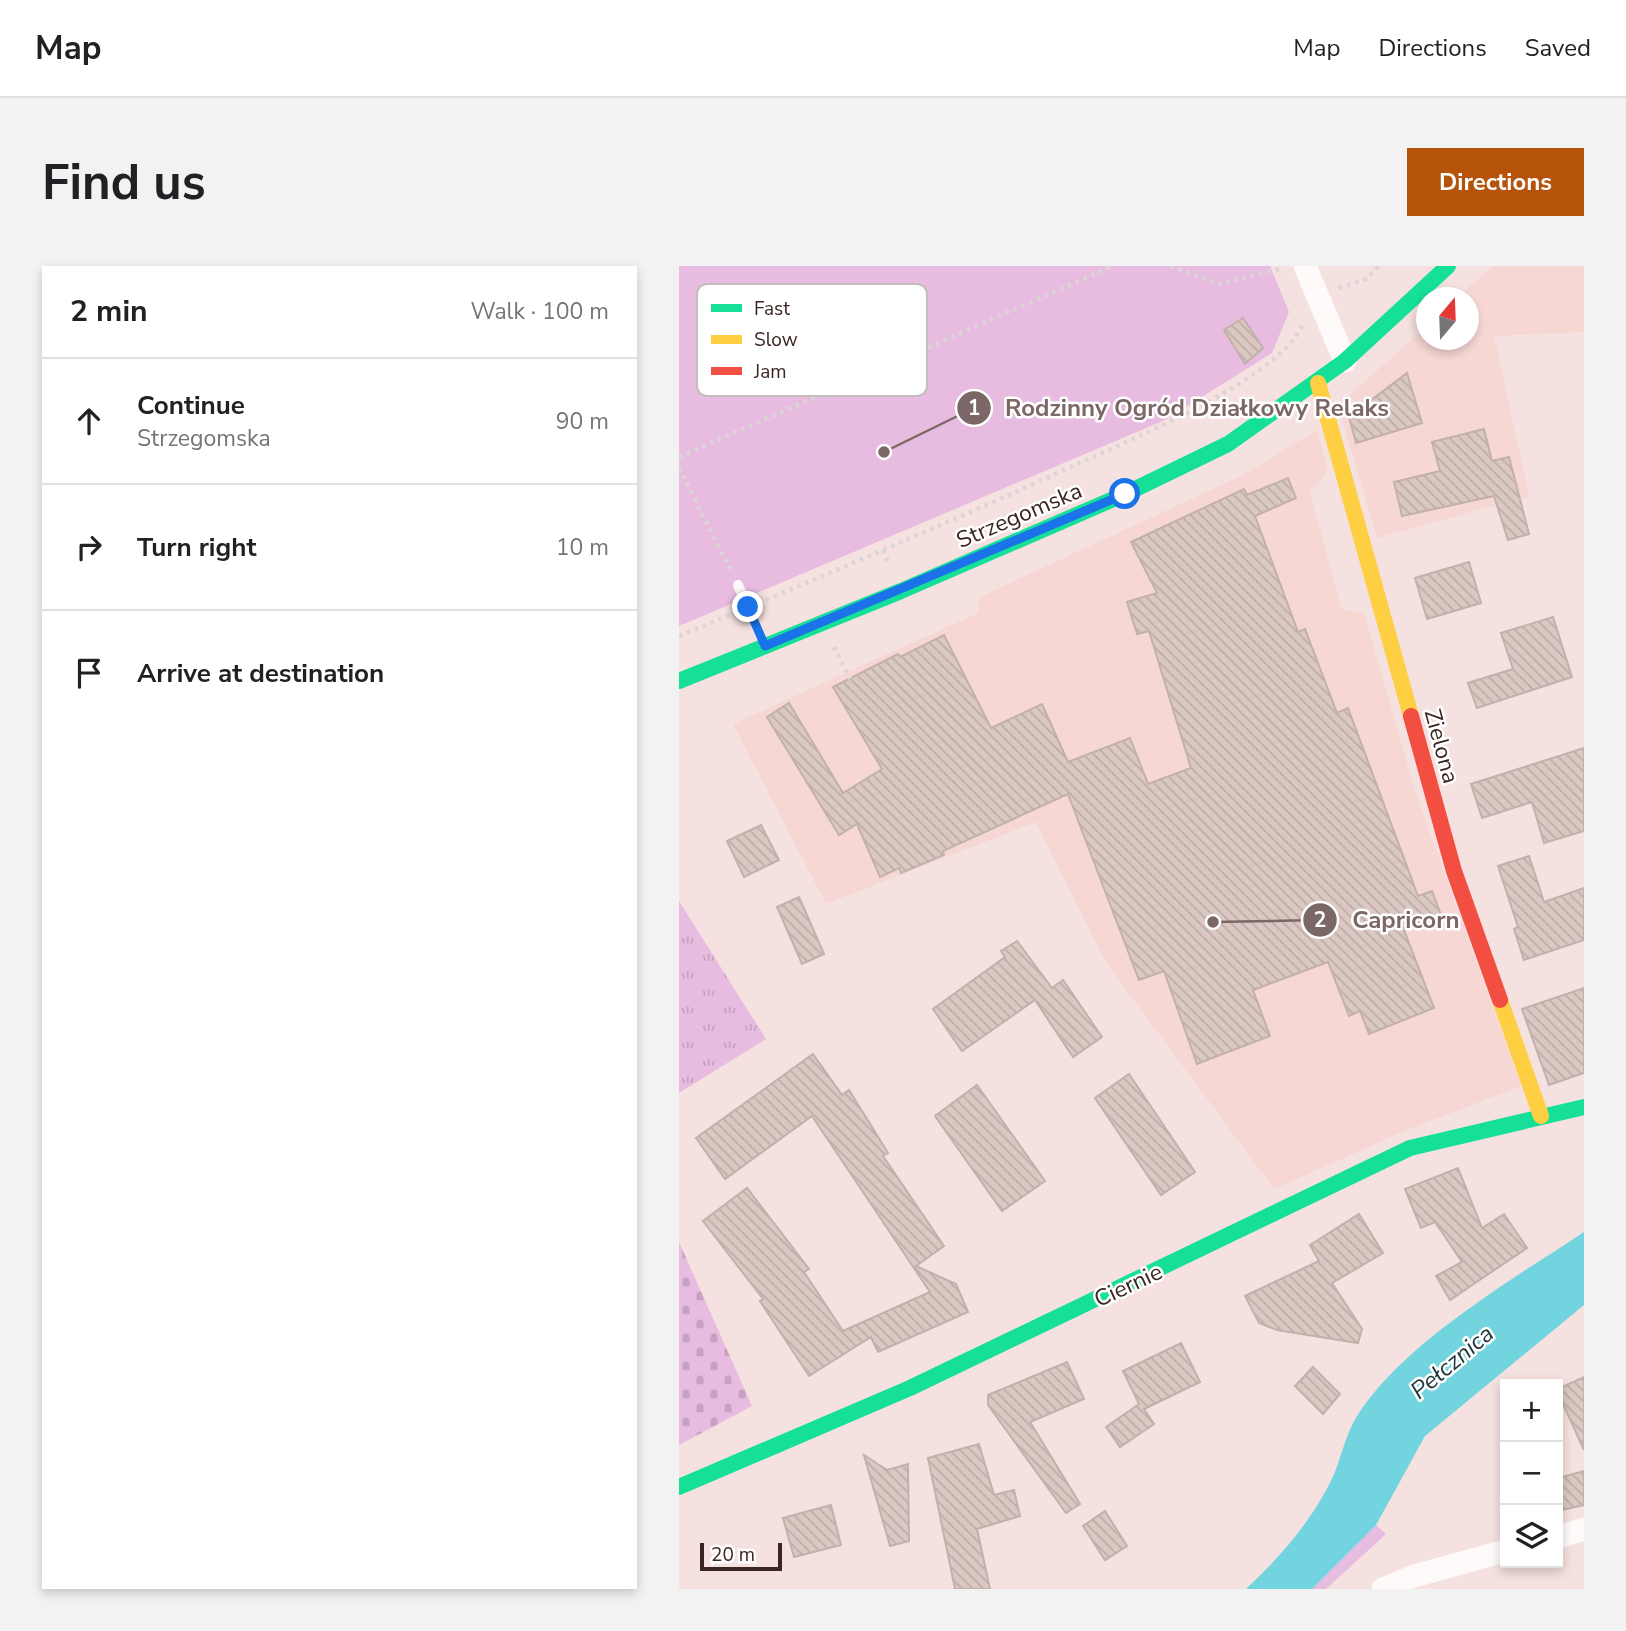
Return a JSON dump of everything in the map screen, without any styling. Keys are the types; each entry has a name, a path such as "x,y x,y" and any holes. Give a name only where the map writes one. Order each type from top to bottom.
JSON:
{"street":[{"name":"Strzegomska","path":"679,681 901,591 1136,489 1228,444 1318,383 1448,266"},
{"path":"1297,273 1345,361"},
{"name":"Zielona","path":"1318,383 1454,871 1541,1116"},
{"name":"Ciernie","path":"679,1488 910,1388 1410,1148 1584,1107"},
{"path":"1563,1535 1584,1529"},
{"path":"1383,1589 1414,1576 1500,1552"}],"lane":[{"path":"738,585 765,646"}],"path":[{"path":"927,348 1113,266"},
{"path":"1170,266 1219,284 1284,268 1297,273"},
{"path":"1335,290 1366,279 1379,266"},
{"path":"679,636 883,550 1192,412 1276,357 1302,328 1300,315"},
{"path":"679,457 818,396"},
{"path":"679,468 738,585"},
{"path":"883,550 891,570"}],"shaded area":[{"path":"1493,266 1584,266 1584,332 1494,336 1529,496 1377,538 1338,405 1416,336 1416,350 1479,350 1479,287 1469,287"},
{"path":"1317,430 1328,470 1310,493 1342,610 1364,613 1416,794 1521,1086 1402,1132 1274,1189 1107,964 1036,822 826,904 733,724 978,613 980,597 1243,475"}],"green space":[{"path":"679,266 1270,266 1289,312 1272,353 1165,420 679,626"},
{"path":"679,901 766,1039 679,1093"},
{"path":"679,1242 752,1406 679,1445"},
{"path":"1376,1525 1386,1534 1326,1589 1312,1589"}],"water":[{"name":"Pełcznica","path":"1584,1232 1584,1305 1425,1436 1376,1525 1312,1589 1246,1589 1271,1565 1314,1511 1331,1481 1353,1423 1377,1389 1430,1338 1461,1314"}],"building":[{"path":"1243,318 1263,348 1245,364 1224,330"},
{"path":"1407,373 1422,423 1356,443 1349,417"},
{"path":"1484,429 1492,461 1509,457 1529,534 1508,540 1494,496 1402,516 1394,482 1440,471 1432,442"},
{"path":"1288,478 1296,498 1255,516 1298,632 1305,629 1337,713 1348,708 1418,896 1432,891 1441,915 1404,930 1434,1008 1369,1034 1360,1011 1349,1016 1328,962 1253,990 1270,1036 1197,1064 1164,971 1139,980 1068,794 943,851 944,855 901,873 899,868 880,877 857,824 839,835 767,717 789,703 843,793 882,769 833,687 898,654 900,657 944,635 991,728 1042,704 1068,762 1130,738 1148,784 1191,768 1149,631 1137,634 1127,602 1157,593 1131,542 1244,489 1247,495"},
{"path":"1469,562 1481,603 1427,619 1415,578"},
{"path":"1553,617 1572,677 1477,708 1468,683 1513,669 1501,633"},
{"path":"1584,748 1584,831 1544,843 1532,802 1482,818 1471,784"},
{"path":"761,825 779,860 744,877 727,841"},
{"path":"1529,856 1544,902 1584,888 1584,940 1524,960 1514,929 1518,927 1498,866"},
{"path":"799,897 824,954 802,964 777,907"},
{"path":"1017,941 1052,988 1063,980 1102,1037 1073,1057 1035,1000 962,1051 933,1009 1005,957 1001,951"},
{"path":"1584,988 1584,1073 1549,1085 1522,1009"},
{"path":"813,1054 842,1095 849,1090 888,1153 883,1156 944,1246 916,1266 956,1284 968,1312 878,1352 871,1337 809,1376 760,1301 763,1299 703,1221 747,1188 809,1269 804,1272 843,1331 930,1292 812,1116 725,1179 696,1138"},
{"path":"1129,1074 1195,1172 1161,1195 1095,1098"},
{"path":"977,1085 1045,1181 1002,1211 935,1116"},
{"path":"1458,1168 1482,1228 1504,1214 1527,1248 1450,1300 1436,1276 1462,1262 1435,1222 1421,1228 1405,1189"},
{"path":"1359,1214 1383,1253 1332,1283 1362,1329 1358,1343 1277,1330 1259,1323 1245,1296 1319,1261 1310,1245"},
{"path":"1181,1343 1200,1382 1144,1409 1154,1424 1120,1447 1106,1427 1139,1404 1123,1371"},
{"path":"1067,1362 1084,1399 1030,1422 1080,1504 1066,1513 988,1405 988,1395"},
{"path":"1313,1367 1340,1394 1323,1414 1295,1386"},
{"path":"1584,1377 1584,1450 1563,1404 1563,1387"},
{"path":"979,1444 994,1495 1014,1490 1020,1516 977,1529 990,1589 955,1589 928,1458"},
{"path":"864,1455 887,1470 908,1464 909,1541 890,1546"},
{"path":"1584,1471 1584,1505 1563,1510 1563,1477"},
{"path":"831,1505 841,1545 794,1557 783,1518"},
{"path":"1105,1511 1127,1546 1105,1560 1083,1526"}],"traffic: fast":[{"path":"679,681 901,591 1125,494 1228,444 1345,361 1448,266"},
{"path":"679,1487 910,1388 1410,1148 1584,1107"}],"traffic: slow":[{"path":"1318,383 1411,716"},
{"path":"1500,1000 1541,1116"}],"traffic: jam":[{"path":"1411,716 1454,871 1500,1000"}],"place":[{"name":"Rodzinny Ogród Działkowy Relaks","path":"884,452"},
{"name":"Capricorn","path":"1213,922"}],"route":[{"path":"748,607 765,646 901,591 1125,494"}]}
